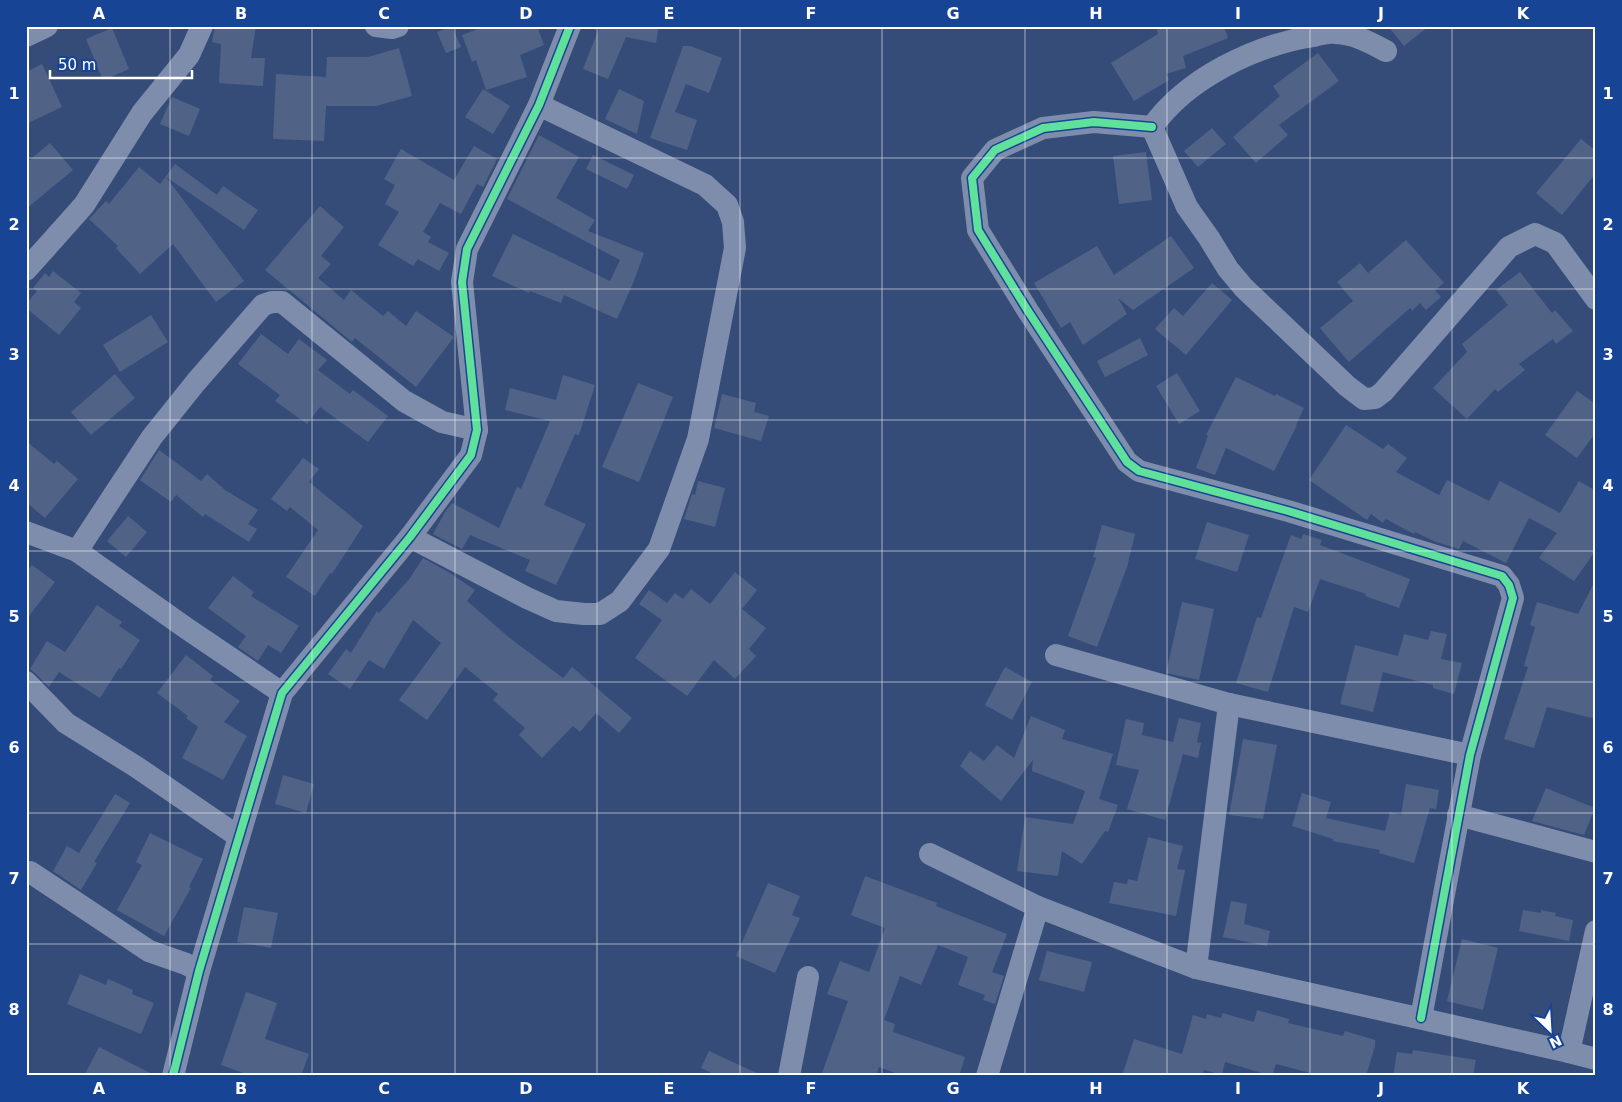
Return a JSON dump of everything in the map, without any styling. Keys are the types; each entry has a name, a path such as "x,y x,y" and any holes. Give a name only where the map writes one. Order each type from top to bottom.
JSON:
{"street":[{"path":"26,36 47,26"},
{"path":"26,270 84,205 142,113 189,55 202,26"},
{"path":"376,26 392,28 398,26"},
{"path":"173,1076 199,971 282,693 410,537 471,455 477,430 462,282 467,249 539,105 570,26"},
{"path":"1152,128 1163,112 1188,89 1211,74 1253,53 1290,39 1335,32 1360,37 1386,51"},
{"path":"410,537 527,598 556,611 600,614 620,601 659,549 698,439 735,248 733,222 727,205 705,185 539,105"},
{"path":"1152,128 1094,122 1043,128 995,150 972,178 978,230 1028,311 1127,462 1139,471 1288,512 1502,576 1509,585 1513,598 1470,755 1421,1018"},
{"path":"1152,128 1187,207 1228,269 1244,288 1346,386 1364,399 1375,398 1383,392 1508,247 1535,234 1555,243 1596,299"},
{"path":"78,551 152,437 196,382 263,305 272,302 282,302 404,401 442,422 477,430"},
{"path":"26,532 78,551 282,693"},
{"path":"1056,655 1229,704 1470,755"},
{"path":"26,682 66,723 135,766 240,836"},
{"path":"1196,968 1229,704"},
{"path":"1458,815 1596,852"},
{"path":"930,854 1038,907 1196,968 1596,1059"},
{"path":"26,873 30,872 150,951 186,964 199,971"},
{"path":"987,1076 1038,907"},
{"path":"1569,1052 1596,932"},
{"path":"789,1076 808,977"}],"building":[{"path":"215,26 256,26 251,58 265,58 263,86 219,83 221,44 212,42"},
{"path":"452,26 461,47 446,53 437,32"},
{"path":"486,26 537,26 544,45 520,55 527,77 486,90 476,60 472,62 462,35"},
{"path":"600,26 659,26 656,43 626,37 608,79 583,69"},
{"path":"1156,26 1224,26 1228,38 1183,56 1186,68 1166,74 1169,80 1134,101 1111,63 1158,34"},
{"path":"1388,26 1429,26 1404,46"},
{"path":"112,28 129,69 109,78 102,78 86,39"},
{"path":"683,46 690,46 722,58 709,93 686,84 675,112 697,120 687,150 650,138"},
{"path":"399,48 412,96 376,106 326,106 324,141 273,139 276,74 326,77 327,57 368,57"},
{"path":"1318,53 1339,81 1279,125 1288,135 1256,163 1233,137 1280,96 1273,86"},
{"path":"42,64 62,107 26,124 26,72"},
{"path":"483,89 510,106 493,134 465,117"},
{"path":"619,89 644,101 637,134 605,119"},
{"path":"172,97 200,109 189,136 160,124"},
{"path":"1212,128 1226,144 1198,167 1184,151"},
{"path":"539,135 579,157 556,198 595,220 588,231 644,253 617,319 564,295 561,303 530,291 529,293 492,276 513,234 610,281 620,260 507,199"},
{"path":"1581,139 1596,151 1596,173 1562,215 1536,193"},
{"path":"50,143 73,170 26,209 26,163"},
{"path":"474,146 497,159 483,187 477,184 461,214 440,203 423,232 431,237 428,242 449,253 439,271 418,259 413,266 378,245 399,212 385,204 395,185 384,179 401,149 454,180"},
{"path":"1146,152 1152,200 1119,204 1113,156"},
{"path":"593,155 634,175 627,189 586,169"},
{"path":"175,164 217,195 223,186 258,210 244,230 166,177 244,281 216,302 173,244 140,274 116,248 118,246 89,219 106,201 109,204 139,167 160,184"},
{"path":"320,206 344,227 321,256 331,264 318,278 344,300 351,290 383,316 388,311 406,326 416,311 454,337 416,387 355,338 352,342 265,270"},
{"path":"1171,236 1194,268 1133,310 1118,298 1127,314 1083,345 1070,322 1061,328 1034,283 1097,246 1114,275"},
{"path":"1406,240 1444,283 1435,290 1441,297 1426,310 1420,303 1412,311 1410,308 1349,362 1320,328 1353,301 1337,282 1360,263 1368,273"},
{"path":"53,271 81,293 74,302 81,308 59,335 26,308 26,304 37,291 33,288 45,273 49,277"},
{"path":"1520,272 1552,313 1555,310 1573,331 1556,344 1553,339 1519,364 1525,370 1498,392 1495,389 1467,419 1433,388 1467,352 1462,344 1508,305 1496,290"},
{"path":"1212,283 1232,300 1186,355 1155,329 1174,308 1183,316"},
{"path":"151,315 168,342 120,372 103,345"},
{"path":"261,334 288,354 299,339 327,360 318,370 350,394 353,390 388,416 368,442 320,407 307,424 275,401 280,395 238,364"},
{"path":"1140,338 1148,355 1105,377 1097,361"},
{"path":"1177,373 1200,411 1179,424 1156,386"},
{"path":"115,374 135,398 91,435 71,412"},
{"path":"563,375 595,385 579,435 575,434 544,505 586,524 556,585 525,571 530,560 470,535 462,549 433,534 452,503 499,528 517,487 521,489 550,421 505,410 510,388 556,400"},
{"path":"1236,377 1304,408 1274,471 1226,448 1215,475 1196,468 1208,436 1206,435"},
{"path":"638,383 673,397 639,482 602,467"},
{"path":"1577,391 1596,404 1596,432 1577,458 1545,435"},
{"path":"722,394 756,403 754,412 769,416 761,441 714,428"},
{"path":"1346,425 1383,449 1388,444 1407,458 1396,472 1439,495 1447,480 1489,501 1500,481 1560,513 1579,481 1596,491 1596,550 1574,581 1539,558 1557,533 1529,518 1506,563 1463,541 1459,549 1436,542 1415,532 1414,534 1386,519 1383,523 1371,514 1367,520 1309,480"},
{"path":"26,441 54,464 57,461 78,479 45,518 26,502"},
{"path":"159,450 201,481 207,474 225,490 258,510 248,524 257,529 249,542 205,514 203,517 176,495 171,502 140,480"},
{"path":"303,458 319,469 309,482 363,526 332,574 330,573 315,596 286,577 318,530 290,507 287,511 271,499"},
{"path":"698,481 725,488 715,527 684,519 692,494 695,495"},
{"path":"128,516 147,532 126,557 107,541"},
{"path":"1207,522 1249,535 1237,572 1195,559"},
{"path":"1102,525 1135,534 1127,567 1097,647 1068,636 1096,558 1093,557"},
{"path":"1303,534 1322,540 1320,545 1410,579 1399,608 1365,596 1366,594 1320,579 1308,612 1294,607 1268,692 1236,683 1257,617 1261,618 1291,535 1301,539"},
{"path":"423,558 475,590 467,601 511,639 563,678 572,667 632,718 619,733 596,713 580,732 573,726 542,758 519,735 525,728 493,700 498,694 465,667 427,720 399,700 441,643 413,620 384,669 369,660 350,689 328,674 346,649 351,653 377,611 379,613 410,578"},
{"path":"32,565 55,582 26,620 26,573"},
{"path":"735,572 757,590 742,609 766,628 749,649 756,656 735,679 714,660 687,696 635,658 662,620 639,604 649,590 667,603 675,593 683,599 691,589 710,604"},
{"path":"233,576 254,592 251,596 299,626 281,653 268,645 258,661 238,647 246,636 208,608"},
{"path":"1596,579 1596,719 1547,707 1534,748 1504,739 1528,667 1524,666 1535,627 1530,625 1537,602 1578,614"},
{"path":"1182,602 1214,609 1199,680 1166,673"},
{"path":"97,605 122,622 119,626 140,640 100,698 59,672 49,687 30,669 47,641 65,652"},
{"path":"1431,631 1447,634 1441,659 1462,663 1454,694 1433,688 1433,685 1383,672 1373,712 1340,704 1355,645 1398,656 1404,634 1428,640"},
{"path":"186,655 213,676 210,680 240,701 224,722 247,736 223,780 182,758 198,727 186,718 188,716 157,693"},
{"path":"1005,667 1032,682 1012,720 985,705"},
{"path":"1031,716 1065,730 1062,739 1113,754 1099,799 1118,805 1108,832 1105,831 1082,864 1062,851 1058,876 1017,871 1025,817 1073,824 1085,791 1032,771 1033,760 1001,801 960,766 970,751 984,761 997,745 1014,758"},
{"path":"1179,718 1201,723 1197,742 1201,743 1198,758 1183,754 1165,820 1127,809 1139,770 1116,765 1126,719 1144,723 1142,735 1173,742"},
{"path":"1243,739 1277,745 1263,819 1229,815"},
{"path":"283,775 314,784 306,813 275,804"},
{"path":"1406,784 1439,790 1436,809 1430,808 1414,863 1379,853 1380,850 1333,841 1333,839 1292,826 1302,793 1331,802 1326,818 1385,831 1390,812 1401,815"},
{"path":"1546,788 1595,808 1584,835 1532,821"},
{"path":"115,794 130,803 94,862 97,863 81,890 53,871 67,846 79,853"},
{"path":"150,833 203,859 189,887 191,888 164,936 117,910 142,865 136,862"},
{"path":"1148,837 1183,846 1177,869 1185,870 1176,916 1109,903 1114,882 1127,884 1128,879 1137,881"},
{"path":"865,876 937,903 936,906 1007,934 992,972 1004,976 995,1004 983,1000 985,995 958,985 968,957 938,945 921,985 900,976 884,1020 895,1024 893,1032 965,1057 959,1076 903,1076 879,1067 876,1076 821,1076 848,1001 827,994 840,961 869,972 885,928 851,915"},
{"path":"768,883 800,896 792,915 800,918 775,973 736,956"},
{"path":"1231,901 1247,904 1244,924 1270,931 1267,946 1223,937"},
{"path":"244,907 278,913 271,948 237,942"},
{"path":"1523,910 1541,913 1541,910 1556,913 1555,916 1573,920 1569,941 1519,931"},
{"path":"1462,939 1498,948 1483,1010 1447,1001"},
{"path":"1047,951 1092,962 1084,992 1039,980"},
{"path":"80,974 106,985 108,979 133,990 132,994 154,1003 141,1034 67,1004"},
{"path":"246,992 277,1003 265,1039 309,1054 301,1076 252,1076 221,1065"},
{"path":"1257,1010 1289,1019 1288,1023 1343,1036 1345,1031 1375,1040 1366,1076 1322,1076 1276,1064 1272,1076 1225,1062 1222,1075 1204,1070 1202,1076 1122,1076 1134,1039 1182,1054 1193,1015 1206,1019 1207,1014 1221,1018 1222,1013 1254,1022"},
{"path":"99,1047 156,1076 84,1076"},
{"path":"1413,1050 1476,1060 1473,1076 1393,1076 1397,1052 1412,1054"},
{"path":"709,1051 763,1076 718,1076 701,1068"}],"cycle path":[{"path":"173,1076 199,971 282,693 410,537 471,455 477,430 462,282 467,249 539,105 570,26"},
{"path":"1152,127 1094,122 1043,128 995,150 972,178 978,230 1028,311 1127,462 1139,471 1288,511 1502,576 1509,585 1513,598 1470,755 1421,1018"}]}
